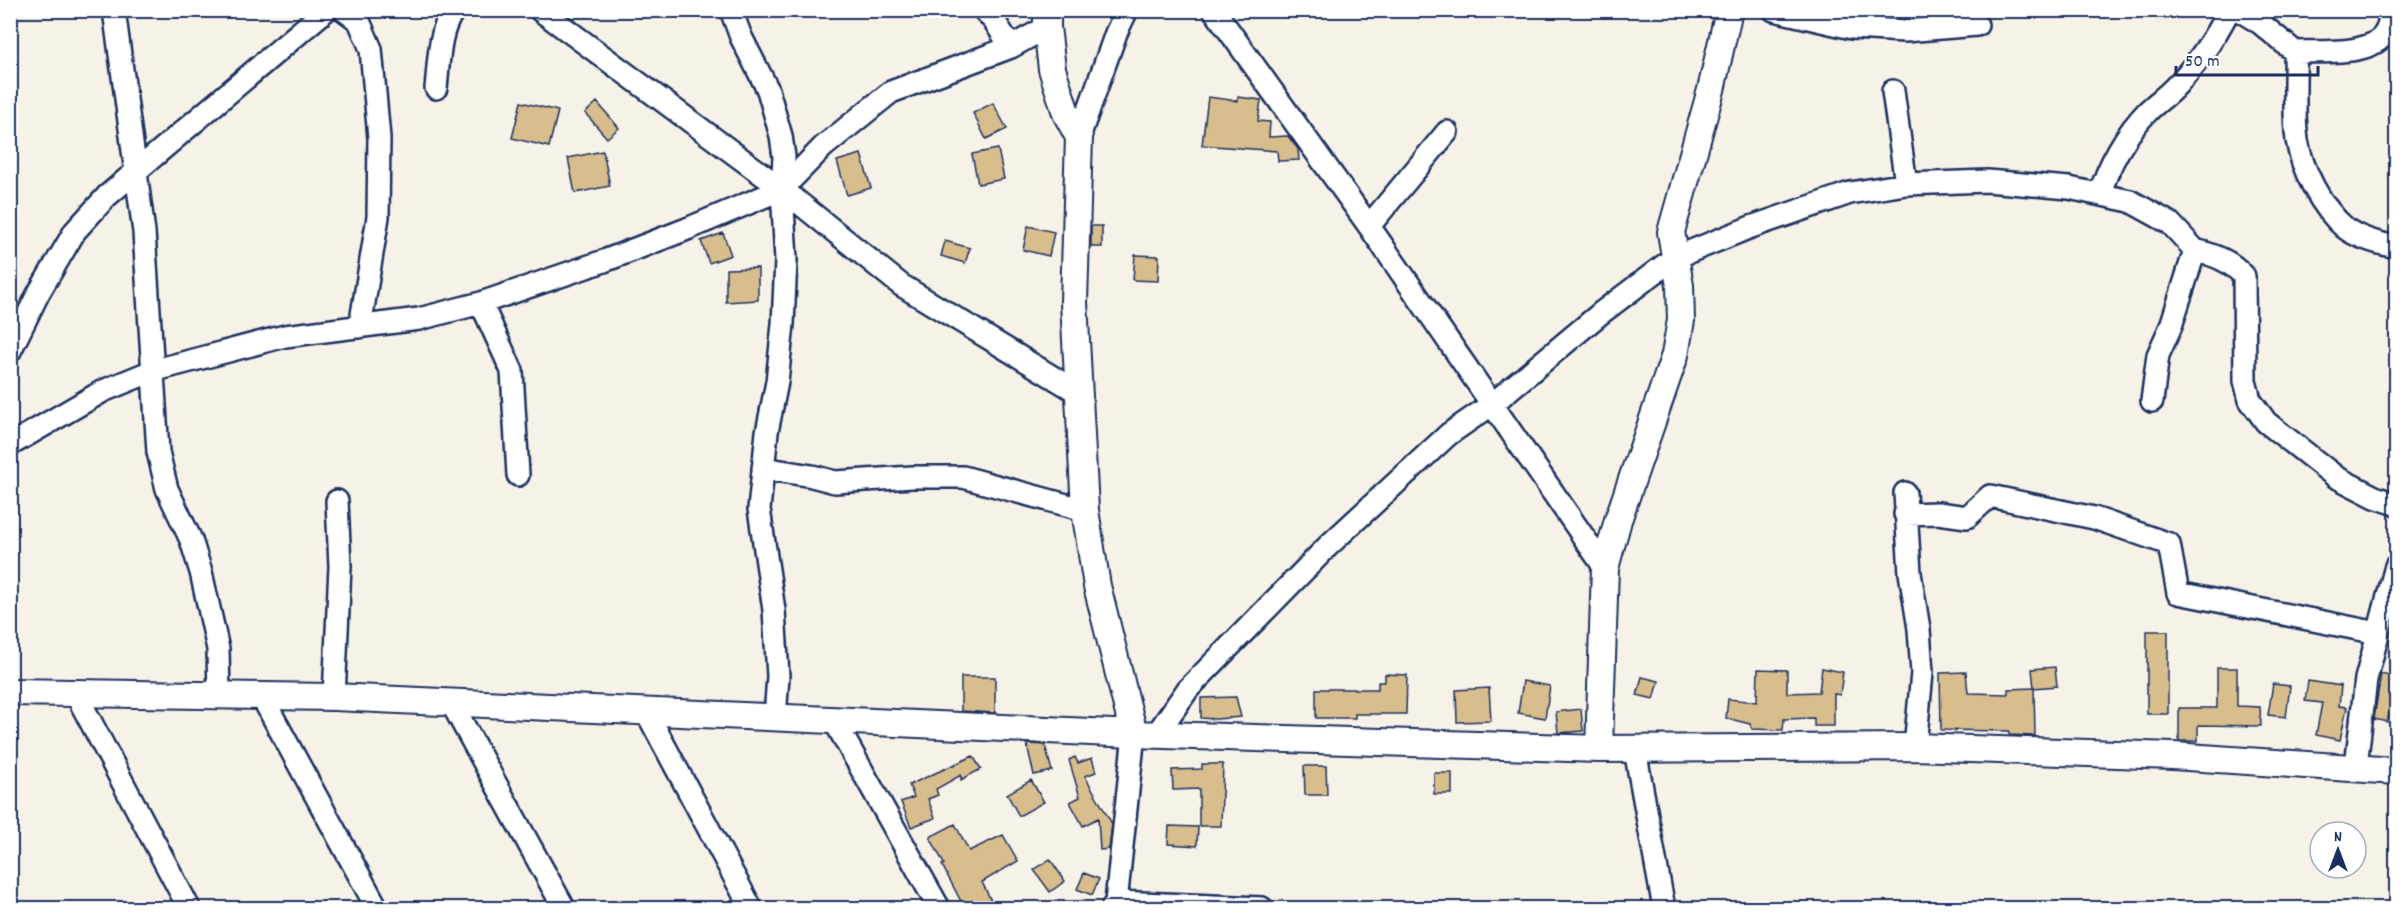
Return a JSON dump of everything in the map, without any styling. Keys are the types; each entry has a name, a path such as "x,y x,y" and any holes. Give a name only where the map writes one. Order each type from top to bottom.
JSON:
{"street":[{"path":"114,10 144,232 158,452 167,489 190,540 201,572 218,649 219,696"},
{"path":"10,351 38,294 75,231 107,196 326,10"},
{"path":"344,10 359,21 371,49 379,138 378,217 360,327"},
{"path":"436,88 442,42 448,19 454,10"},
{"path":"540,10 782,189 902,285 1078,393"},
{"path":"731,10 741,37 772,101 784,157 782,189 786,260 783,324 777,382 767,432 759,509 774,610 778,676 775,718"},
{"path":"984,10 995,22 1011,47"},
{"path":"1127,10 1116,33 1079,137 1074,302 1085,510 1097,586 1145,734 1114,905 1262,909"},
{"path":"1214,10 1369,226 1605,568"},
{"path":"1599,749 1605,568 1618,520 1675,355 1681,320 1680,286 1671,232 1712,90 1729,10"},
{"path":"1774,10 1852,28 1905,31 1977,25"},
{"path":"2100,194 2130,133 2147,111 2172,90 2193,67 2216,36 2229,10"},
{"path":"2239,10 2260,23 2295,52 2365,48 2376,43 2385,33 2392,10"},
{"path":"10,445 102,391 152,371 285,336 419,319 481,303 604,261 782,189 823,147 891,92 1011,47 1047,19"},
{"path":"1047,19 1052,69 1066,113 1079,137"},
{"path":"2295,52 2297,140 2308,172 2324,204 2346,229 2372,241 2397,247"},
{"path":"1893,90 1906,184"},
{"path":"1369,226 1447,132"},
{"path":"1145,734 1329,545 1449,434 1491,405 1601,313 1674,258 1750,227 1850,194 1906,184 1987,181 2069,188 2130,201 2170,223 2195,250 2216,256 2237,267 2244,276 2245,381 2250,400 2266,422 2336,477 2397,504"},
{"path":"2152,401 2158,355 2171,326 2195,250"},
{"path":"481,303 512,371 518,475"},
{"path":"763,468 835,482 912,477 963,477 1085,510"},
{"path":"1905,493 1910,573 1919,629 1922,673 1915,747"},
{"path":"1905,514 1938,513 1967,517 1990,496 2094,518 2169,544 2178,593 2378,633"},
{"path":"334,697 340,566 337,501"},
{"path":"2356,766 2366,678 2397,566"},
{"path":"10,692 334,697 835,722 1599,749 1915,747 2173,756 2356,766 2397,771"},
{"path":"75,692 189,909"},
{"path":"262,697 377,909"},
{"path":"452,704 564,909"},
{"path":"648,713 751,909"},
{"path":"835,722 939,909"},
{"path":"1635,750 1664,909"}],"building":[{"path":"1208,97 1238,101 1238,97 1261,100 1258,121 1270,122 1269,137 1288,136 1298,149 1299,160 1278,161 1277,151 1202,145"},
{"path":"521,102 558,111 549,147 512,138"},
{"path":"597,102 619,128 607,138 585,113"},
{"path":"993,103 1007,129 986,139 973,113"},
{"path":"998,149 1004,179 978,184 972,154"},
{"path":"603,151 610,186 575,193 568,158"},
{"path":"861,154 871,188 847,195 837,161"},
{"path":"1028,226 1054,232 1049,256 1023,250"},
{"path":"1091,226 1102,226 1102,247 1091,247"},
{"path":"723,233 731,255 709,263 701,241"},
{"path":"945,241 970,248 965,263 941,256"},
{"path":"1135,255 1159,256 1158,281 1133,280"},
{"path":"758,268 758,300 726,302 726,269"},
{"path":"2147,631 2168,631 2168,714 2147,714"},
{"path":"2055,667 2057,686 2034,688 2032,669"},
{"path":"1822,668 1843,672 1840,695 1834,694 1834,726 1814,726 1814,718 1784,719 1783,730 1752,729 1750,724 1726,718 1728,699 1757,702 1758,669 1787,670 1787,693 1819,692"},
{"path":"2217,668 2237,668 2237,706 2260,707 2261,726 2198,725 2198,741 2179,741 2179,708 2217,708"},
{"path":"1966,672 1968,693 2008,694 2008,689 2034,688 2035,736 2009,735 2009,731 1941,730 1940,673"},
{"path":"1385,674 1407,675 1406,714 1355,714 1355,718 1316,718 1316,689 1378,689 1378,682 1385,682"},
{"path":"2381,674 2397,678 2397,699 2393,698 2387,722 2374,719"},
{"path":"961,677 995,677 995,713 961,711"},
{"path":"1642,677 1659,681 1654,699 1637,695"},
{"path":"1523,681 1550,686 1545,718 1518,713"},
{"path":"2308,681 2341,686 2339,706 2347,707 2340,740 2316,735 2322,703 2305,701"},
{"path":"2273,684 2290,686 2286,717 2268,715"},
{"path":"1489,688 1491,721 1457,722 1456,690"},
{"path":"1236,697 1241,717 1201,718 1201,698"},
{"path":"1581,709 1583,731 1558,733 1556,712"},
{"path":"1027,745 1045,745 1052,771 1034,775"},
{"path":"973,756 981,769 961,780 961,775 936,789 938,795 928,799 935,818 911,827 901,802 914,797 909,785"},
{"path":"1075,757 1078,763 1092,758 1096,772 1085,776 1112,824 1109,849 1100,850 1098,818 1083,826 1070,802 1080,797 1069,760"},
{"path":"1202,764 1223,764 1221,826 1199,826 1199,789 1173,790 1172,770 1202,769"},
{"path":"1304,766 1326,766 1327,795 1305,795"},
{"path":"1434,773 1452,773 1452,794 1434,794"},
{"path":"1031,780 1044,802 1019,816 1007,794"},
{"path":"955,824 969,851 1003,835 1018,861 982,882 995,909 965,909 942,865 944,864 930,837"},
{"path":"1169,826 1198,827 1197,846 1168,844"},
{"path":"1050,859 1065,881 1050,892 1034,870"},
{"path":"1084,873 1099,879 1092,895 1077,889"}]}
